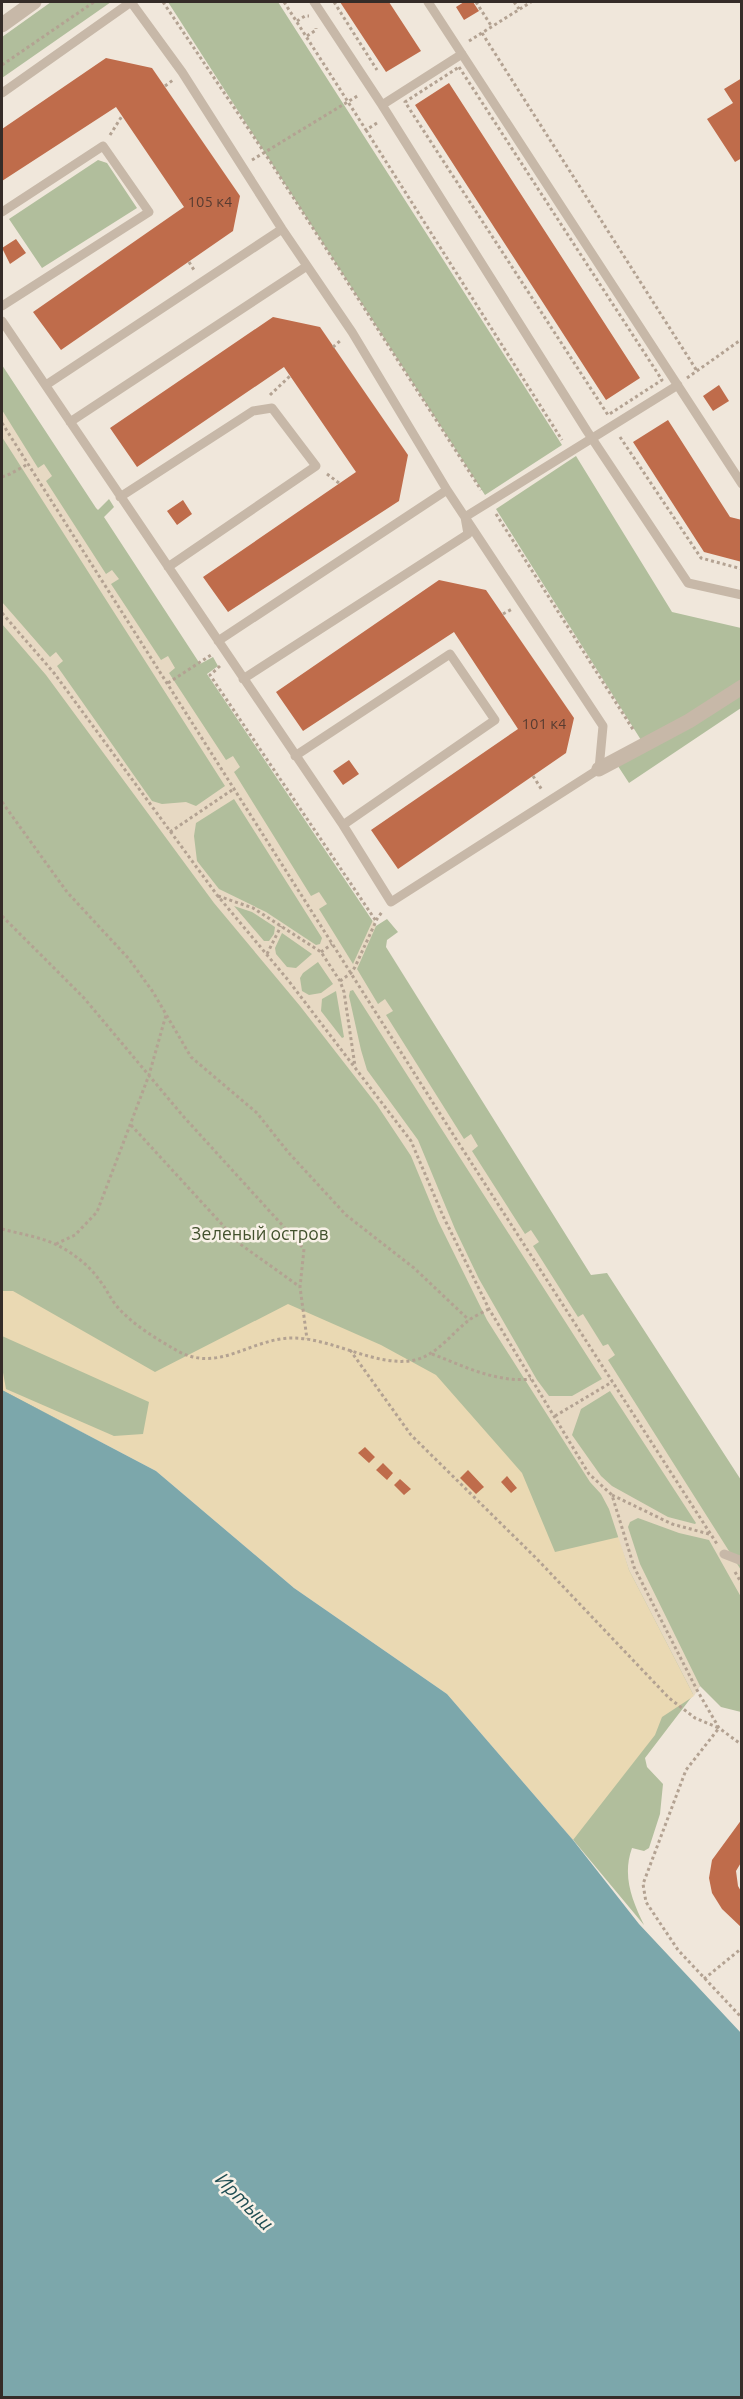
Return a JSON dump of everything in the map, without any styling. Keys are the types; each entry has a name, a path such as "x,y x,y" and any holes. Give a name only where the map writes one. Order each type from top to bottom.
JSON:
{"street":[{"path":"2,25 34,2"},
{"path":"599,769 689,721 741,687"}],"lane":[{"path":"2,93 131,2 182,72 282,229 352,332 447,490 603,726 599,769 391,902 343,825 2,321"},
{"path":"314,2 382,105 592,438 688,583 741,595"},
{"path":"428,2 741,484"},
{"path":"382,105 462,54"},
{"path":"2,212 103,146 149,212 2,306"},
{"path":"46,385 282,229"},
{"path":"70,422 307,266"},
{"path":"465,517 678,385"},
{"path":"120,497 254,411 272,408 316,466 168,567"},
{"path":"218,641 447,490"},
{"path":"243,679 468,534 465,517"},
{"path":"295,756 450,654 495,720 343,825"},
{"path":"724,1554 741,1561"}],"path":[{"path":"2,65 94,2"},
{"path":"163,2 264,152 640,740"},
{"path":"284,2 566,446"},
{"path":"334,2 377,70"},
{"path":"476,2 492,27"},
{"path":"514,2 519,9"},
{"path":"468,42 531,2"},
{"path":"482,33 697,371"},
{"path":"459,67 405,102 424,132 608,415 662,380"},
{"path":"244,167 264,152 357,95 364,96"},
{"path":"103,146 122,116"},
{"path":"366,130 379,122 378,117"},
{"path":"678,385 741,339"},
{"path":"2,423 741,1584"},
{"path":"629,432 620,438 701,558 741,569"},
{"path":"2,477 28,464"},
{"path":"2,613 54,673 217,895 356,1068 411,1141 443,1216 489,1309 590,1474 612,1495 672,1524 710,1534"},
{"path":"168,683 210,656 214,656"},
{"path":"219,664 220,667 210,675 375,923 351,974 340,981"},
{"path":"170,832 235,788"},
{"path":"2,801 67,892 135,968 153,992 191,1058 258,1113 288,1152 346,1215 414,1268 470,1320"},
{"path":"217,895 254,908 321,952 340,981 344,992 356,1068"},
{"path":"2,916 84,998 304,1250 300,1287 307,1339"},
{"path":"266,955 281,926"},
{"path":"321,952 333,944"},
{"path":"56,1244 75,1235 97,1212 149,1075 166,1015"},
{"path":"131,1124 240,1244 300,1287"},
{"path":"2,1229 56,1244 90,1269 116,1305 134,1322 194,1359 220,1358 279,1339 307,1339 392,1362 417,1360 432,1354 470,1320 489,1309"},
{"path":"350,1350 411,1435 536,1558 669,1698 695,1718 719,1728 741,1745"},
{"path":"432,1354 489,1376 516,1381 531,1379"},
{"path":"554,1416 612,1382"},
{"path":"612,1495 634,1568 719,1728"},
{"path":"719,1728 686,1770 643,1884 646,1902 678,1950 741,2018"},
{"path":"704,1979 741,1948"}],"green space":[{"path":"51,2 111,2 2,78 2,37"},
{"path":"168,2 278,2 562,445 485,495"},
{"path":"98,160 107,163 137,208 42,268 9,219"},
{"name":"Зеленый остров","path":"2,365 96,508 98,510 109,499 114,507 104,517 200,664 213,657 218,666 207,674 376,926 387,919 398,932 387,940 386,947 591,1275 607,1273 741,1480 741,1712 721,1707 700,1686 645,1758 647,1767 663,1784 660,1814 649,1848 644,1851 632,1848 629,1858 630,1888 644,1925 451,1693 159,1471 2,1391"},
{"path":"576,456 672,612 741,628 741,708 629,783 616,763 641,740 496,509"}],"sand":[{"path":"2,1291 13,1291 155,1372 288,1304 381,1345 436,1375 522,1473 555,1552 619,1537 629,1570 694,1696 662,1717 655,1735 573,1840 447,1694 294,1588 156,1471 2,1390 2,1367 6,1389 114,1436 143,1434 149,1402 2,1336"}],"shaded area":[{"path":"2,410 38,468 44,464 52,476 46,481 106,574 112,570 119,579 111,584 161,660 168,656 175,668 169,673 226,760 233,756 240,767 234,772 311,896 319,892 327,904 319,909 353,964 373,920 376,926 357,969 378,1004 385,999 393,1011 386,1015 464,1139 471,1134 478,1146 472,1151 525,1234 531,1230 539,1242 533,1246 578,1317 583,1314 603,1346 608,1344 615,1355 608,1360 741,1570 741,1597 709,1540 679,1533 638,1518 630,1522 628,1527 640,1564 700,1686 694,1696 629,1570 609,1509 487,1320 438,1221 411,1156 377,1105 300,1006 214,903 46,675 2,624 2,602 50,657 56,652 63,661 57,666 152,801 162,804 186,802 196,806 225,786 2,437","holes":["234,799 322,938 320,944 316,945 266,912 219,889 197,861 194,836 196,823","234,906 252,912 275,927 274,934 269,941 264,941","282,933 312,954 296,968 287,967 276,954 275,948","318,962 333,984 321,993 309,995 302,991 300,978","353,990 602,1379 572,1396 549,1396 537,1380 479,1279 455,1229 418,1140 367,1070 349,996 350,991","336,991 344,1037 342,1038 321,1011 322,999","610,1391 696,1523 668,1517 612,1486 601,1476 572,1435 581,1409"]}],"water":[{"name":"Иртыш","path":"2,1390 156,1471 294,1588 447,1694 573,1840 639,1924 741,2033 741,2397 2,2397"}],"building":[{"path":"340,2 389,2 421,51 386,72"},
{"path":"464,2 473,2 479,11 464,20 456,7"},
{"path":"106,58 152,68 240,196 233,231 61,350 33,312 184,207 116,107 2,181 2,129"},
{"path":"742,78 742,158 735,162 707,119 733,103 724,89"},
{"path":"449,83 640,378 606,400 415,105"},
{"path":"16,239 26,253 10,264 2,248"},
{"path":"273,317 320,327 408,455 399,501 228,612 203,577 356,472 284,367 137,467 110,428"},
{"path":"719,385 729,401 713,411 703,396"},
{"path":"668,420 730,517 742,520 742,562 704,552 633,442"},
{"path":"183,500 192,514 177,525 167,511"},
{"path":"439,580 486,590 574,718 566,753 398,869 371,830 518,729 454,632 303,731 276,692"},
{"path":"349,760 359,774 343,785 333,771"},
{"path":"365,1447 375,1457 369,1463 358,1453"},
{"path":"383,1463 393,1473 387,1480 376,1470"},
{"path":"468,1470 484,1487 476,1494 460,1478"},
{"path":"507,1476 517,1488 511,1493 501,1482"},
{"path":"400,1479 411,1489 404,1495 394,1485"},
{"path":"742,1819 742,1861 736,1871 738,1886 742,1893 742,1928 722,1909 712,1893 709,1878 712,1860"}]}
